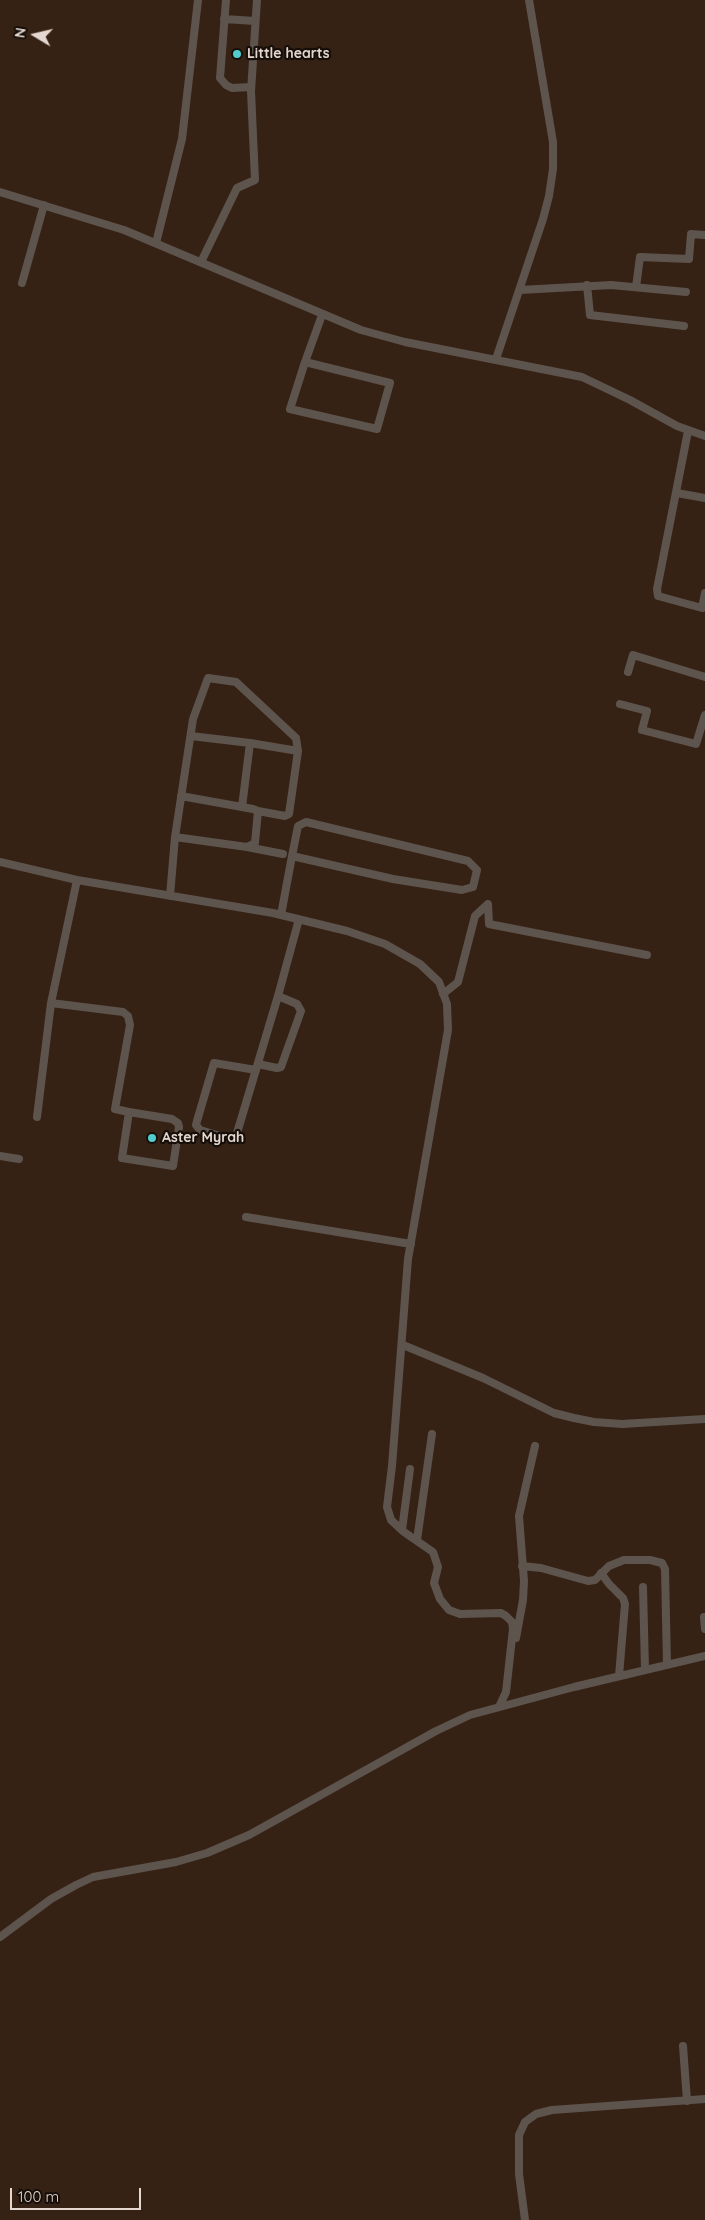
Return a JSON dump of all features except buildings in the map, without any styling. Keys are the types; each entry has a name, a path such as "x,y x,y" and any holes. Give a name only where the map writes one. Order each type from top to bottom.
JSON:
{"street":[{"path":"156,243 182,139 198,0"},
{"path":"226,0 220,78 226,85 232,88 251,87"},
{"path":"201,262 237,188 255,180 251,87 257,0"},
{"path":"496,359 549,196 554,159 553,142 529,0"},
{"path":"224,19 255,21"},
{"path":"0,192 110,225 201,262 322,315 378,335 563,373 594,382 688,431 705,436"},
{"path":"22,283 44,205"},
{"path":"636,287 640,257 689,259 691,234 705,235"},
{"path":"520,290 611,285 686,292"},
{"path":"587,286 590,315 684,326"},
{"path":"305,362 390,383 377,429 290,409 305,362 322,315"},
{"path":"688,431 658,596 702,608 705,593"},
{"path":"677,493 705,498"},
{"path":"628,672 633,655 705,677"},
{"path":"170,896 175,837 181,796 190,736 193,719 208,678 236,682 296,738 298,751 289,814 285,816 181,796"},
{"path":"620,704 646,711 642,730 696,744 705,715"},
{"path":"190,736 298,751"},
{"path":"242,807 250,744"},
{"path":"247,847 255,843 258,811"},
{"path":"281,915 292,856 298,826 301,823 306,822 468,861 477,870 473,887 462,890 393,879 292,856"},
{"path":"175,837 283,854"},
{"path":"0,862 78,880 281,915 347,930 385,944 420,964 439,982 446,1004 448,1030 411,1244 387,1507 391,1520 402,1530 429,1547 437,1559 438,1567 434,1583 440,1599 448,1610 460,1614 491,1612 520,1615"},
{"path":"37,1117 51,1003 78,880"},
{"path":"443,994 458,982 475,916 488,904 489,924 647,955"},
{"path":"278,996 297,1004 301,1011 281,1067 257,1067 214,1063 196,1125 200,1130 234,1139 257,1067 278,996 299,919"},
{"path":"51,1003 123,1012 128,1016 130,1025 115,1109 172,1119 178,1123 173,1166 122,1158 129,1112"},
{"path":"0,1156 19,1159"},
{"path":"246,1217 411,1244"},
{"path":"402,1345 483,1378 554,1413 574,1418 622,1424 705,1419"},
{"path":"417,1540 432,1434"},
{"path":"508,1704 524,1591 519,1516 534,1446"},
{"path":"402,1530 410,1469"},
{"path":"522,1566 542,1568 588,1581 595,1580 609,1566 624,1560 650,1560 662,1563 664,1565 667,1665"},
{"path":"601,1573 623,1598 625,1604 619,1676"},
{"path":"643,1587 645,1670"},
{"path":"499,1707 506,1692 513,1628 512,1622 506,1615"},
{"path":"704,1618 705,1629"},
{"path":"0,1937 51,1899 93,1877 176,1862 208,1853 279,1819 436,1731 470,1715 619,1676 705,1656"},
{"path":"683,2046 687,2102"},
{"path":"525,2220 519,2174 519,2135 526,2122 536,2114 552,2110 687,2102 705,2099"}],"place":[{"name":"Little hearts","path":"237,54"},
{"name":"Aster Myrah","path":"152,1138"}]}
